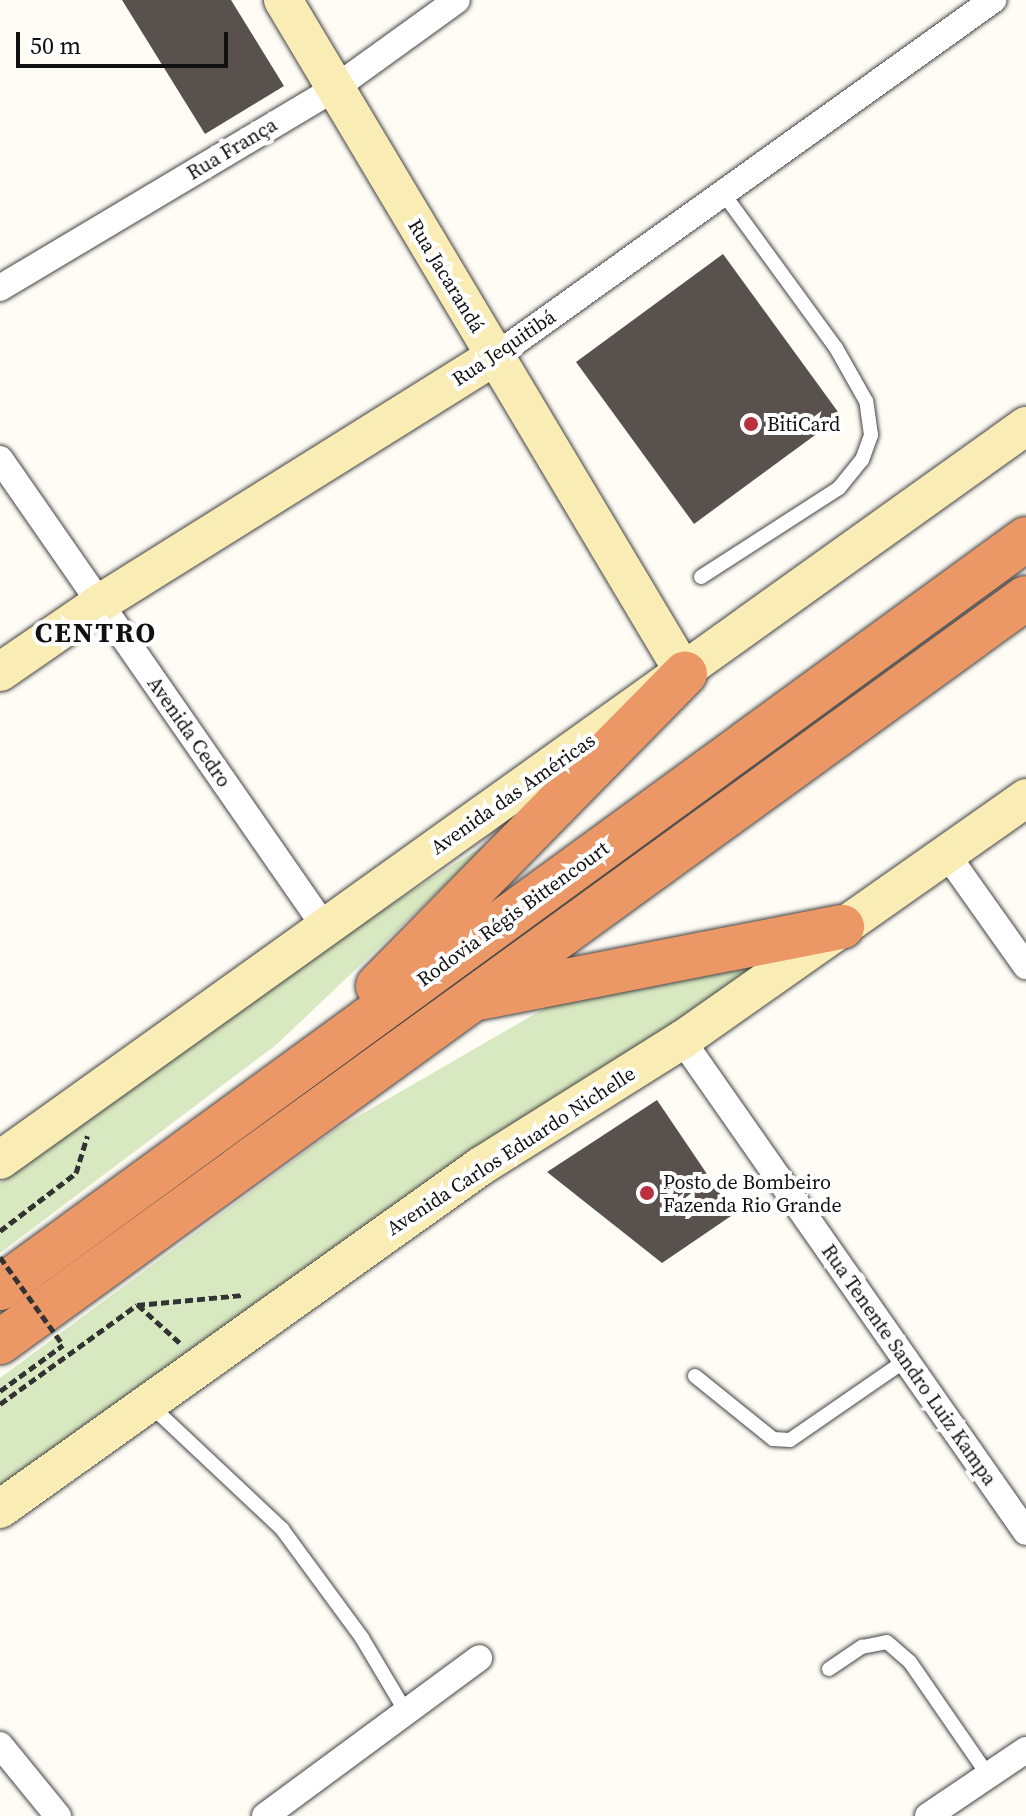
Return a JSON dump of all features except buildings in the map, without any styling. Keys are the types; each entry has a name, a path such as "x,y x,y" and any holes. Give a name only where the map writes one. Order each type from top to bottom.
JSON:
{"highway":[{"name":"Rodovia Régis Bittencourt","path":"0,1288 1026,539"},
{"path":"0,1342 465,1001 1026,598"},
{"path":"288,1078 685,674"},
{"path":"465,1001 842,927"}],"main road":[{"name":"Rua Jacarandá","path":"283,0 685,674"},
{"name":"Rua Jequitibá","path":"0,672 100,603 494,357"},
{"name":"Avenida das Américas","path":"0,1160 324,926 685,674 1026,426"},
{"name":"Avenida Carlos Eduardo Nichelle","path":"0,1509 201,1361 481,1166 682,1040 948,856 1026,798"}],"street":[{"name":"Rua França","path":"0,288 335,88 457,0"},
{"name":"Rua Jequitibá","path":"494,357 993,0"},
{"name":"Avenida Cedro","path":"0,459 324,926"},
{"path":"948,856 1026,966"},
{"name":"Rua Tenente Sandro Luiz Kampa","path":"682,1040 1026,1532"},
{"path":"265,1816 479,1658"},
{"path":"0,1745 58,1816"},
{"path":"928,1816 1026,1750"}],"lane":[{"path":"701,577 839,488 862,460 871,435 866,401 836,348 723,193"},
{"path":"695,1376 773,1439 790,1440 906,1360"},
{"path":"146,1401 282,1529 362,1638 406,1712"},
{"path":"829,1669 862,1647 887,1642 910,1662 988,1775"}],"path":[{"path":"0,1231 76,1173 88,1141 78,1104"},
{"path":"0,1257 63,1345 0,1391"},
{"path":"0,1404 137,1305 245,1295"},
{"path":"137,1305 201,1361"}],"green space":[{"path":"492,840 276,1045 0,1253 0,1183 335,940"},
{"path":"790,952 0,1495 0,1378 336,1129 585,985"}],"place":[{"name":"BitiCard","path":"751,424"},
{"name":"Posto de Bombeiro Fazenda Rio Grande","path":"647,1193"}],"district":[{"name":"CENTRO","path":"96,632"}]}
